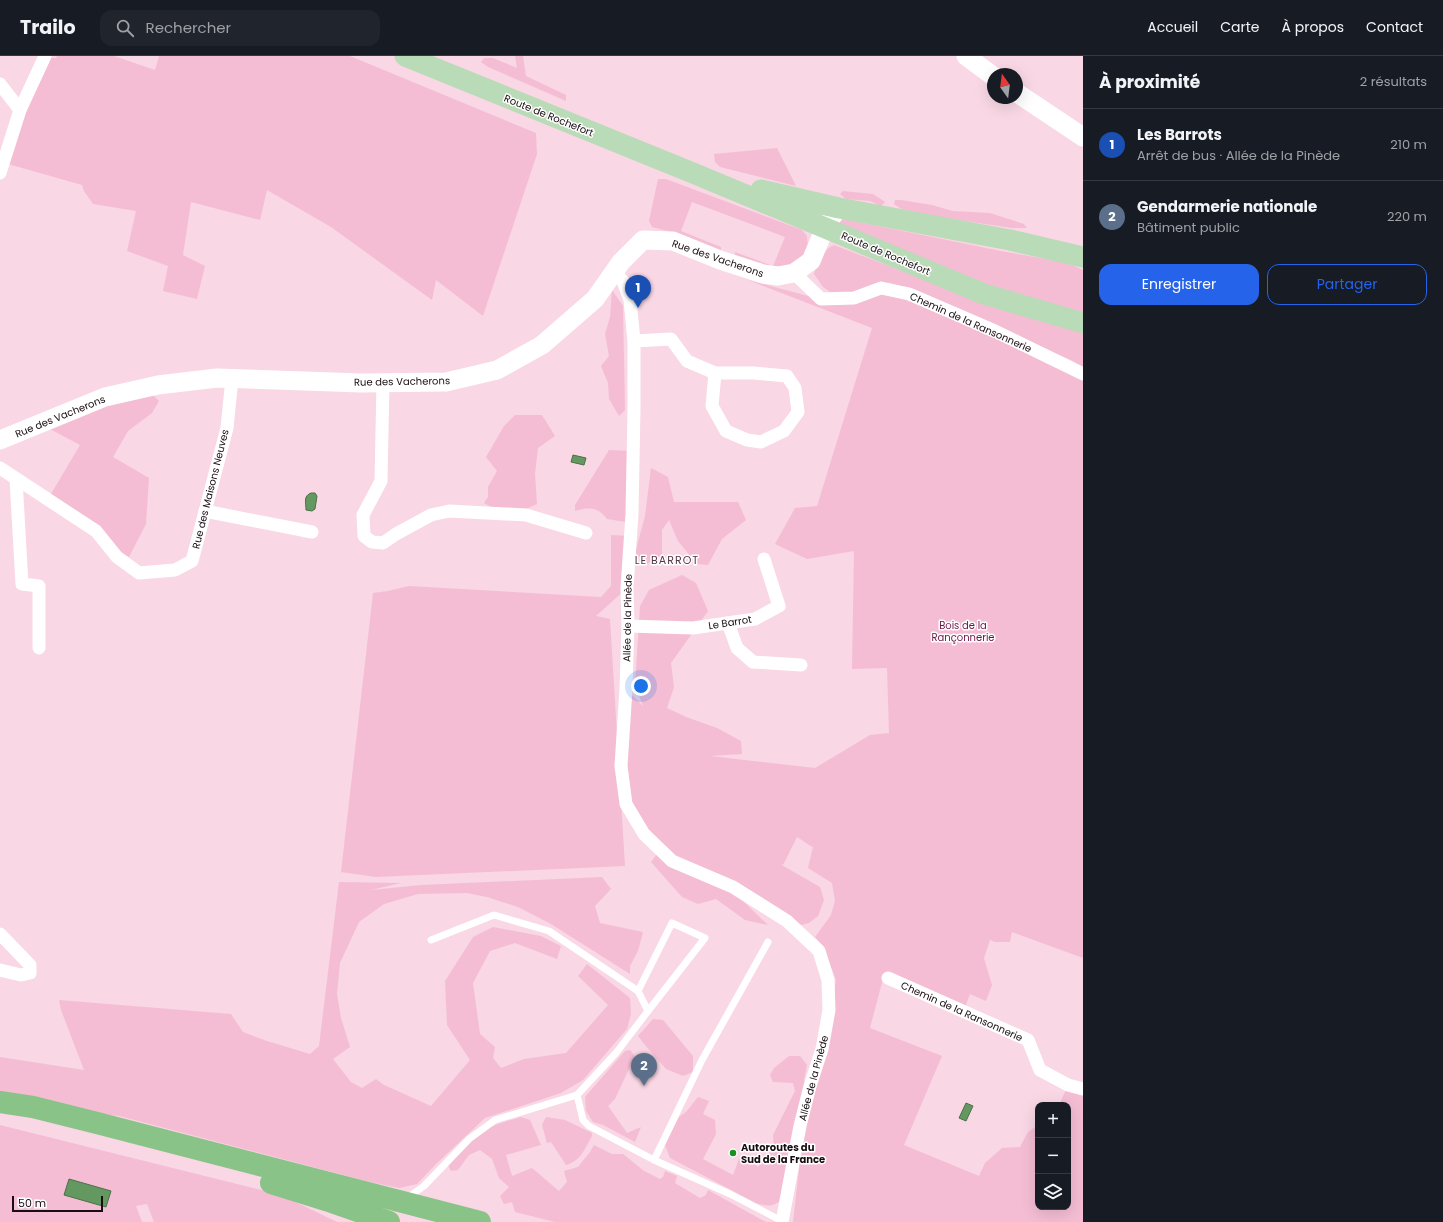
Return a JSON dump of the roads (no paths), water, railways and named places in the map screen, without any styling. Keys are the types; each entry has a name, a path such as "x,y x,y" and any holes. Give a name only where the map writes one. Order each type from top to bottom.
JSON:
{"highway":[{"path":"0,1102 33,1107 480,1222"},
{"path":"0,1116 92,1135 282,1186 389,1222"}],"main road":[{"name":"Route de Rochefort","path":"405,56 693,173 984,294 1083,323"},
{"name":"Route de Rochefort","path":"693,173 838,208 1010,240 1083,257"}],"street":[{"path":"0,173 20,110 44,56"},
{"path":"966,56 987,72"},
{"path":"0,84 20,110"},
{"path":"1023,96 1083,137"},
{"name":"Rue des Vacherons","path":"0,440 105,397 158,385 217,378 383,383 446,382 497,370 542,345 594,299 621,262 643,240 673,241 720,260 763,274 778,276 794,273 810,261 825,228 838,208"},
{"name":"Allée de la Pinède","path":"614,272 623,281 630,300 634,341 633,498 627,588 628,626 626,689 621,766 626,804 644,834 672,861 733,887 787,921 819,951 828,980 829,1010 822,1049 810,1086 800,1126 782,1222"},
{"name":"Chemin de la Ransonnerie","path":"794,273 821,299 854,298 881,288 908,294 995,331 1083,374"},
{"path":"634,341 671,339 687,361 715,373 754,373 787,376 795,388 798,412 784,431 761,442 747,440 726,431 712,406 715,373"},
{"name":"Rue des Maisons Neuves","path":"0,468 96,531 117,557 139,573 175,570 192,561 227,428 232,378"},
{"path":"383,383 381,481 363,515 364,536 372,542 383,543 396,534 431,515 449,511 526,515 586,533"},
{"path":"16,479 22,584 39,586 39,648"},
{"path":"205,511 312,532"},
{"name":"Le Barrot","path":"628,626 693,628 755,619 779,606 764,558"},
{"path":"728,623 737,648 754,662 801,665"},
{"path":"0,934 30,965 30,973 21,975 0,970"},
{"name":"Chemin de la Ransonnerie","path":"888,978 1028,1040 1040,1070 1068,1085 1083,1089"}],"lane":[{"path":"431,940 494,915 549,931 638,991 648,1010"},
{"path":"402,1202 424,1186 469,1139 495,1120 577,1095 616,1053 705,938 672,923 638,991"},
{"path":"654,1160 702,1060 768,942"},
{"path":"577,1095 583,1120 589,1126 654,1160 730,1194 782,1222"}],"place":[{"name":"Les Barrots","path":"638,308"},
{"name":"Gendarmerie nationale","path":"644,1086"},
{"name":"Autoroutes du Sud de la France","path":"733,1153"}],"district":[{"name":"LE BARROT","path":"667,560"}],"park label":[{"name":"Bois de la Rançonnerie","path":"963,630"}]}
